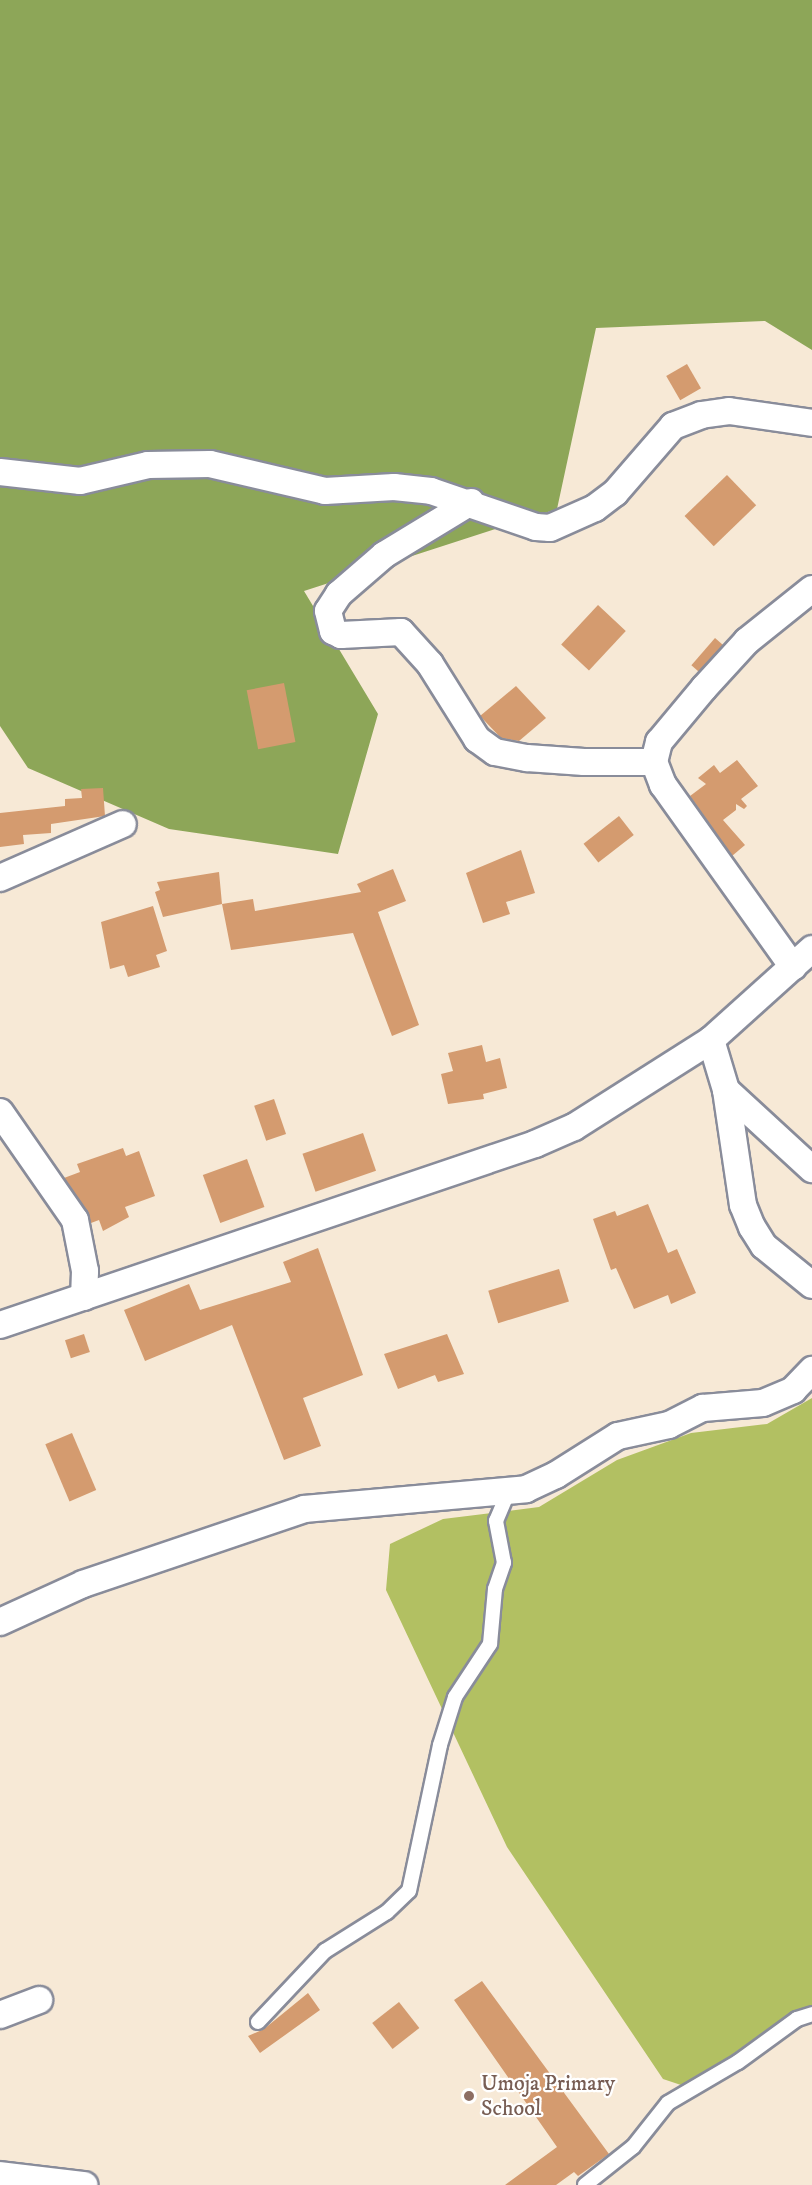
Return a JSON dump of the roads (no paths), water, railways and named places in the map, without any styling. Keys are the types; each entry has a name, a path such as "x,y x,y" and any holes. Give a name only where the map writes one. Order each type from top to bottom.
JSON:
{"street":[{"path":"0,472 80,481 148,465 210,464 324,490 394,488 431,491 471,502 536,527 550,528 595,508 615,493 673,426 702,415 729,411 812,423"},
{"path":"471,502 384,555 339,594 328,611 333,631 351,634 393,630 405,636 430,664 477,739 495,752 539,759 654,762"},
{"path":"793,967 663,785 654,762 659,742 704,688 747,641 812,589"},
{"path":"0,878 123,824"},
{"path":"0,1326 535,1144 622,1099 711,1040 812,949"},
{"path":"711,1040 726,1090 743,1205 752,1227 764,1246 812,1286"},
{"path":"726,1090 812,1169"},
{"path":"0,1112 75,1220 85,1271 84,1297"},
{"path":"0,1622 83,1584 304,1509 426,1496 508,1493 556,1475 628,1432 669,1425 703,1408 750,1406 780,1397 793,1390 812,1370"},
{"path":"0,2015 39,2000"},
{"path":"0,2175 84,2185"}],"lane":[{"path":"258,2022 325,1951 387,1912 409,1891 440,1745 452,1707 490,1644 495,1589 504,1563 496,1521 508,1493"},
{"path":"585,2185 633,2147 668,2103 738,2062 797,2019 812,2014"}],"place":[{"name":"Umoja Primary School","path":"469,2096"}]}
